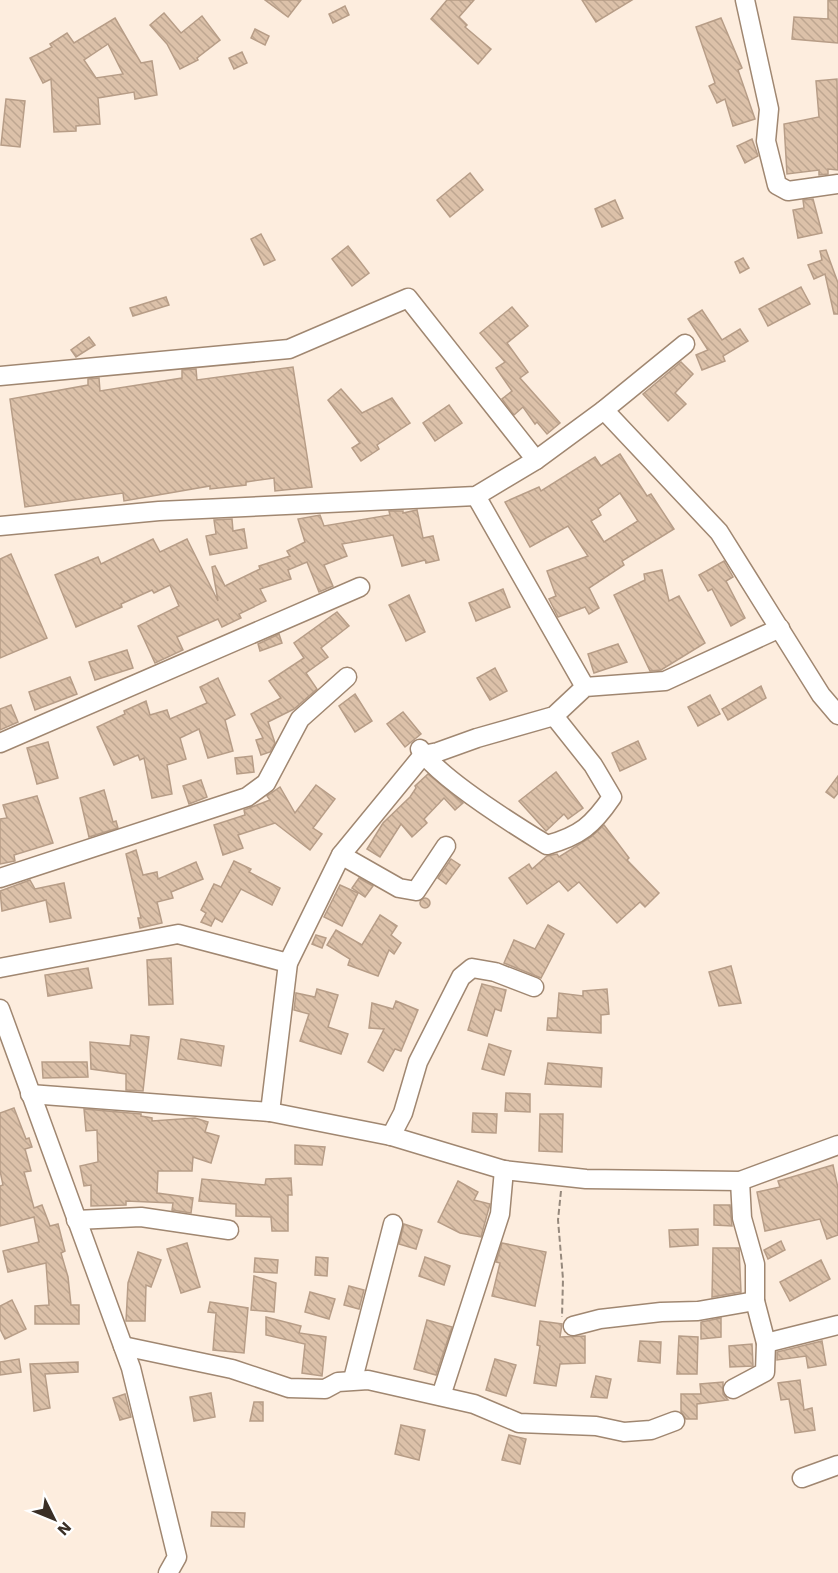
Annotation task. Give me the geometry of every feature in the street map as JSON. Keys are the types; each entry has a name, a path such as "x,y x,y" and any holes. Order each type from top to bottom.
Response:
{"street":[{"path":"745,0 769,109 766,141 777,185 788,191 838,184"},
{"path":"0,376 289,349 408,298 536,460"},
{"path":"0,526 159,511 476,496 536,460 604,410 685,344"},
{"path":"604,410 719,532 821,695 838,716"},
{"path":"476,496 585,687"},
{"path":"0,743 360,587"},
{"path":"420,750 438,753 477,738 554,716 585,687 665,681 780,628"},
{"path":"0,878 248,797 266,783 300,719 347,677"},
{"path":"420,750 514,825 547,845 571,838 596,820 612,797 593,765 554,716"},
{"path":"270,1112 288,963 341,855 420,750"},
{"path":"341,855 399,888 416,891 446,846"},
{"path":"0,968 178,934 288,963"},
{"path":"391,1136 403,1113 418,1062 461,977 472,969 495,972 534,987"},
{"path":"0,1009 134,1379 177,1557 168,1573"},
{"path":"0,1063 15,1052"},
{"path":"30,1094 270,1112 391,1136 504,1170 563,1176 740,1181 838,1145"},
{"path":"441,1396 500,1214 504,1170"},
{"path":"734,1389 765,1372 766,1343 755,1301 755,1264 742,1218 740,1181"},
{"path":"76,1220 141,1217 229,1230"},
{"path":"353,1379 393,1224"},
{"path":"573,1326 600,1319 661,1312 698,1311 755,1301"},
{"path":"766,1343 838,1324"},
{"path":"123,1346 232,1368 289,1388 326,1389 353,1379 441,1396 474,1404 519,1423 596,1426 624,1432 651,1430 675,1421"},
{"path":"802,1478 838,1465"}],"path":[{"path":"563,1176 558,1220 563,1278 561,1310 562,1318 573,1326"}],"building":[{"path":"265,0 301,0 288,17"},
{"path":"447,0 474,0 459,17 467,25 465,27 491,49 478,64 431,19"},
{"path":"582,0 632,0 596,22"},
{"path":"828,0 838,0 838,43 792,39 794,17 828,19"},
{"path":"345,6 349,15 333,23 329,14"},
{"path":"164,13 181,33 202,16 220,40 197,58 198,60 180,69 167,44 150,25"},
{"path":"115,18 141,63 152,61 157,95 135,99 134,92 98,98 100,124 76,126 76,131 54,132 51,79 43,83 30,58 52,47 50,44 67,33 74,43","holes":["108,44 123,74 96,78 84,60"]},
{"path":"721,18 742,68 738,70 755,119 733,126 725,99 717,103 709,86 715,83 696,27"},
{"path":"255,29 269,36 265,45 251,38"},
{"path":"242,52 247,63 234,69 229,58"},
{"path":"837,79 838,170 828,169 828,174 819,175 819,170 787,174 784,124 819,117 816,81"},
{"path":"6,99 25,101 20,147 1,145"},
{"path":"752,139 758,156 745,163 737,146"},
{"path":"470,173 483,190 450,217 437,200"},
{"path":"813,199 822,233 798,238 793,210 804,208 803,200"},
{"path":"615,200 623,218 602,227 595,209"},
{"path":"261,234 275,260 264,265 251,239"},
{"path":"348,246 369,273 352,286 332,259"},
{"path":"826,250 838,283 838,314 834,314 825,274 814,279 808,265 822,260 820,251"},
{"path":"743,258 749,268 740,273 735,262"},
{"path":"801,287 810,304 768,326 759,309"},
{"path":"166,297 169,305 133,316 130,308"},
{"path":"512,307 528,326 507,343 528,372 520,378 560,423 547,434 537,422 535,424 523,407 514,415 502,399 512,391 496,368 505,362 480,333"},
{"path":"702,310 722,340 740,329 748,341 723,356 725,361 702,370 696,355 708,350 688,319"},
{"path":"89,337 95,345 76,357 71,350"},
{"path":"681,362 693,374 675,393 686,404 668,421 643,394"},
{"path":"293,367 312,487 275,491 274,478 246,482 246,485 210,489 210,486 124,501 123,493 25,507 10,399 88,385 88,379 99,378 100,391 182,378 182,370 196,369 197,380"},
{"path":"341,389 362,413 392,398 410,423 377,445 379,449 361,461 352,448 360,443 328,400"},
{"path":"449,405 462,423 435,441 423,423"},
{"path":"620,454 647,496 651,494 674,529 622,561 624,565 589,588 599,608 589,614 585,607 558,617 549,599 556,596 547,571 588,556 568,526 530,547 505,502 539,487 541,491 595,457 601,466","holes":["620,493 638,521 604,542 591,521 601,515 598,509"]},
{"path":"417,510 423,538 433,536 439,560 426,563 425,560 402,566 393,535 342,544 347,556 324,565 333,586 319,592 307,562 288,570 291,579 260,589 266,601 239,614 241,618 222,627 218,619 177,637 183,650 155,663 138,626 179,606 170,585 154,593 152,590 121,604 122,607 76,627 55,575 98,557 101,564 153,539 160,552 187,539 218,601 212,567 215,566 225,586 260,569 259,566 290,556 287,551 305,542 298,519 320,515 324,526 390,515 389,511 403,511 403,513"},
{"path":"232,519 233,531 244,529 247,548 210,555 206,536 216,534 214,520"},
{"path":"11,554 47,638 0,658 0,559"},
{"path":"724,561 733,577 726,581 745,618 731,626 712,589 708,591 699,575"},
{"path":"662,570 669,601 679,596 705,643 661,670 650,671 614,595 645,580 644,574"},
{"path":"503,589 510,607 476,621 469,603"},
{"path":"409,595 425,632 406,641 389,605"},
{"path":"337,612 349,626 321,648 328,657 306,673 317,689 294,709 268,722 275,743 270,752 261,755 256,740 263,738 251,714 281,698 269,681 304,658 294,643"},
{"path":"279,634 282,643 260,651 258,644"},
{"path":"618,644 627,662 594,673 588,654"},
{"path":"127,650 133,668 95,680 89,662"},
{"path":"495,668 507,691 490,700 477,678"},
{"path":"70,677 77,694 35,710 29,692"},
{"path":"218,678 235,715 225,720 233,751 208,758 199,729 180,738 186,759 167,765 172,794 152,798 144,758 140,760 138,755 114,765 97,727 146,701 150,715 167,710 170,719 207,703 200,687"},
{"path":"761,686 766,698 728,720 722,709"},
{"path":"355,694 372,721 355,732 339,706"},
{"path":"710,695 720,714 698,726 688,707"},
{"path":"11,705 18,722 0,730 0,709"},
{"path":"403,712 421,734 405,747 387,724"},
{"path":"638,741 646,759 620,771 612,753"},
{"path":"48,742 58,778 37,784 27,748"},
{"path":"252,756 254,772 237,774 235,758"},
{"path":"556,772 583,808 568,819 564,814 546,831 519,801"},
{"path":"428,774 463,803 455,810 444,798 424,819 427,823 412,837 401,824 380,857 367,849 383,823 410,797 415,786"},
{"path":"838,776 838,793 834,798 826,792"},
{"path":"201,780 207,797 189,804 183,786"},
{"path":"316,785 335,799 313,828 322,834 310,850 275,823 238,835 243,848 223,855 214,825 245,815 244,810 270,800 267,796 280,787 295,813"},
{"path":"104,790 113,822 116,821 118,828 89,837 80,798"},
{"path":"37,796 53,843 14,855 15,861 0,864 0,819 7,818 3,805"},
{"path":"604,825 629,858 627,860 659,893 645,907 640,902 617,923 579,882 568,891 559,881 527,904 509,878 529,864 532,869 547,856 557,854 559,857 591,837"},
{"path":"136,850 143,875 157,872 158,879 196,862 203,879 171,892 173,898 157,902 162,923 140,928 138,918 141,918 126,854"},
{"path":"451,859 460,865 446,884 438,878"},
{"path":"234,861 251,869 249,872 280,888 272,905 241,889 222,922 215,918 211,926 201,922 206,913 201,910 214,884 221,887"},
{"path":"359,878 373,886 365,897 352,888"},
{"path":"30,880 35,889 64,883 71,918 50,922 46,900 2,911 0,891"},
{"path":"340,885 358,893 342,926 324,917"},
{"path":"425,898 429,899 429,907 425,908 421,907 420,903 421,899"},
{"path":"380,915 397,926 391,935 401,943 394,954 389,950 378,976 348,965 350,959 327,945 336,930 362,945"},
{"path":"548,925 564,934 541,978 504,963 514,940 535,949"},
{"path":"316,935 326,938 322,948 312,944"},
{"path":"171,958 173,1004 149,1005 147,960"},
{"path":"731,966 741,1003 719,1006 709,972"},
{"path":"88,968 92,988 48,996 45,975"},
{"path":"482,984 506,990 501,1011 495,1009 487,1036 468,1030"},
{"path":"317,989 338,995 328,1027 348,1034 341,1054 300,1041 309,1014 294,1010 296,993 315,997"},
{"path":"607,989 609,1014 601,1015 601,1033 547,1030 548,1018 557,1018 559,993 583,996 583,991"},
{"path":"396,1001 418,1010 401,1051 395,1049 383,1071 368,1062 384,1029 369,1028 372,1003 393,1009"},
{"path":"131,1035 149,1037 143,1091 126,1090 126,1074 91,1069 90,1042 130,1046"},
{"path":"181,1039 224,1046 221,1066 178,1059"},
{"path":"489,1044 511,1051 504,1075 482,1069"},
{"path":"42,1062 87,1062 88,1077 43,1078"},
{"path":"548,1063 602,1068 601,1087 545,1084"},
{"path":"506,1093 530,1094 530,1112 505,1111"},
{"path":"14,1108 26,1139 29,1138 32,1147 25,1149 31,1171 24,1172 34,1208 42,1205 50,1226 58,1224 65,1251 61,1253 68,1277 71,1305 79,1305 79,1324 35,1324 35,1306 49,1305 46,1263 8,1272 3,1251 39,1242 34,1217 0,1226 0,1186 3,1185 0,1171 0,1113"},
{"path":"84,1109 141,1114 141,1116 152,1118 152,1121 195,1118 208,1122 205,1132 219,1136 211,1163 193,1157 192,1171 158,1171 157,1193 193,1198 191,1213 172,1210 173,1203 126,1201 126,1205 91,1206 91,1185 84,1186 80,1166 98,1162 97,1130 86,1131"},
{"path":"473,1113 497,1114 496,1133 472,1132"},
{"path":"540,1114 563,1114 562,1152 539,1151"},
{"path":"295,1145 325,1147 322,1165 295,1164"},
{"path":"833,1165 838,1188 838,1235 827,1239 820,1219 765,1231 757,1192 780,1187 778,1181"},
{"path":"291,1178 292,1195 288,1195 288,1231 272,1231 271,1217 236,1216 236,1204 199,1201 202,1179 265,1185 266,1179"},
{"path":"458,1181 478,1192 474,1200 490,1204 481,1237 460,1233 438,1222"},
{"path":"714,1205 730,1205 732,1226 714,1225"},
{"path":"404,1224 422,1230 416,1249 399,1244"},
{"path":"698,1229 698,1245 670,1247 669,1230"},
{"path":"781,1241 785,1250 768,1259 764,1250"},
{"path":"187,1243 200,1287 181,1293 167,1249"},
{"path":"502,1243 546,1252 535,1306 492,1296 500,1263 496,1262"},
{"path":"713,1248 739,1248 741,1292 712,1297"},
{"path":"138,1252 161,1260 151,1287 146,1285 145,1321 126,1321 128,1283"},
{"path":"316,1257 328,1258 327,1276 315,1275"},
{"path":"425,1257 450,1266 444,1285 419,1276"},
{"path":"255,1258 278,1260 277,1273 254,1272"},
{"path":"821,1260 830,1279 790,1301 780,1282"},
{"path":"254,1276 276,1283 274,1312 251,1310"},
{"path":"349,1286 364,1290 359,1309 344,1305"},
{"path":"310,1292 335,1299 329,1319 305,1312"},
{"path":"12,1300 26,1329 5,1339 0,1329 0,1306"},
{"path":"210,1302 248,1308 244,1353 213,1350 216,1313 208,1312"},
{"path":"266,1317 301,1326 299,1333 326,1337 322,1376 302,1373 305,1344 266,1335"},
{"path":"721,1318 721,1337 701,1339 701,1322"},
{"path":"427,1320 452,1327 436,1375 414,1369"},
{"path":"540,1321 562,1324 560,1337 585,1336 585,1363 560,1364 556,1386 534,1383 540,1346 537,1345"},
{"path":"679,1336 698,1337 697,1374 677,1374"},
{"path":"640,1341 661,1342 660,1363 638,1361"},
{"path":"822,1341 826,1365 808,1368 806,1356 777,1360 777,1352"},
{"path":"752,1344 753,1366 730,1367 729,1346"},
{"path":"19,1359 21,1372 0,1375 0,1362"},
{"path":"495,1359 516,1365 506,1396 486,1390"},
{"path":"78,1362 78,1372 45,1374 50,1408 34,1411 30,1364"},
{"path":"596,1376 611,1379 607,1398 591,1397"},
{"path":"800,1380 804,1410 812,1408 815,1430 795,1433 789,1399 781,1400 778,1383"},
{"path":"723,1382 723,1394 728,1400 697,1404 697,1419 686,1419 681,1412 681,1394 701,1394 700,1384"},
{"path":"211,1393 215,1417 194,1421 190,1397"},
{"path":"125,1394 131,1417 120,1420 113,1398"},
{"path":"254,1402 263,1402 263,1421 250,1421"},
{"path":"401,1425 425,1430 419,1460 395,1454"},
{"path":"509,1435 526,1439 520,1464 502,1460"},
{"path":"212,1512 245,1513 244,1527 211,1526"}]}
